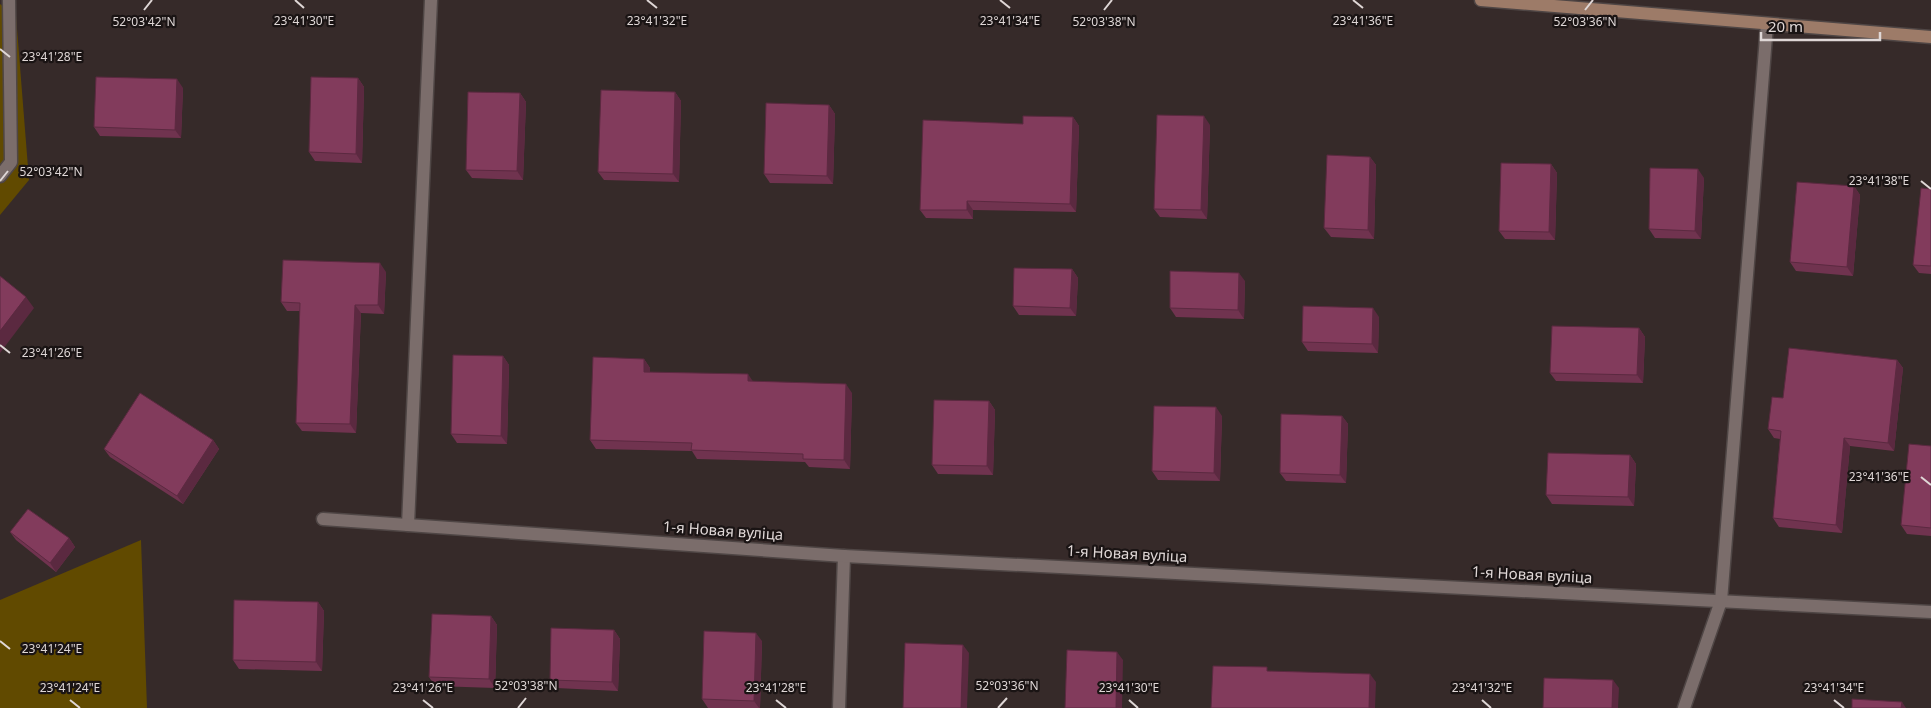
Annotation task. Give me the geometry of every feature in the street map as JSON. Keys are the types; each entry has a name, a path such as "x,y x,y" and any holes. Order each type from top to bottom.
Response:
{"street":[{"path":"0,176 11,162 9,0"},
{"path":"408,525 431,0"},
{"path":"1488,0 1931,37"},
{"path":"1684,708 1720,601 1767,24"},
{"name":"1-я Новая вуліца","path":"323,519 844,556 1931,612"},
{"path":"839,708 844,556"}],"shaded area":[{"path":"0,4 16,16 29,180 0,215"},
{"path":"141,540 147,708 0,708 0,600"}],"building":[{"path":"96,77 177,79 175,130 94,127"},
{"path":"311,77 358,78 356,154 309,152"},
{"path":"601,90 675,92 673,174 598,172"},
{"path":"468,92 520,93 517,171 466,170"},
{"path":"766,103 829,105 827,176 764,174"},
{"path":"1157,115 1204,116 1201,210 1154,209"},
{"path":"1023,116 1073,117 1070,204 967,201 967,210 920,210 923,120 1023,124"},
{"path":"1327,155 1370,157 1368,230 1324,228"},
{"path":"1501,163 1551,164 1549,232 1499,231"},
{"path":"1650,168 1698,169 1695,231 1649,229"},
{"path":"1797,182 1854,186 1847,267 1790,262"},
{"path":"1921,188 1931,189 1931,266 1913,265"},
{"path":"283,260 380,263 378,305 355,305 350,424 296,423 300,303 281,302"},
{"path":"1014,268 1072,269 1070,308 1013,306"},
{"path":"1170,271 1239,273 1238,310 1170,308"},
{"path":"0,276 26,297 0,331"},
{"path":"1303,306 1373,308 1372,344 1302,342"},
{"path":"1552,326 1639,328 1637,375 1550,373"},
{"path":"1789,348 1897,360 1888,443 1844,438 1836,525 1773,518 1781,431 1768,429 1772,397 1783,398"},
{"path":"453,355 503,356 501,436 451,434"},
{"path":"593,357 644,359 644,372 748,374 748,381 846,384 844,460 803,459 803,454 691,450 692,443 590,440"},
{"path":"140,393 213,440 177,496 104,449"},
{"path":"934,400 989,401 987,466 932,465"},
{"path":"1154,406 1216,407 1214,473 1152,471"},
{"path":"1281,414 1342,416 1340,475 1280,473"},
{"path":"1909,444 1931,446 1931,528 1901,525"},
{"path":"1548,453 1630,455 1628,497 1546,495"},
{"path":"28,509 69,538 50,563 10,532"},
{"path":"234,600 318,602 316,662 233,660"},
{"path":"432,614 491,616 489,679 429,677"},
{"path":"551,628 614,630 612,682 550,680"},
{"path":"704,631 756,633 754,701 702,699"},
{"path":"905,643 963,645 961,708 903,708"},
{"path":"1067,650 1117,652 1116,708 1065,708"},
{"path":"1213,666 1267,667 1267,671 1370,674 1369,708 1211,708"},
{"path":"1544,678 1613,680 1612,708 1543,708"},
{"path":"1852,699 1902,702 1901,708 1852,708"}]}
